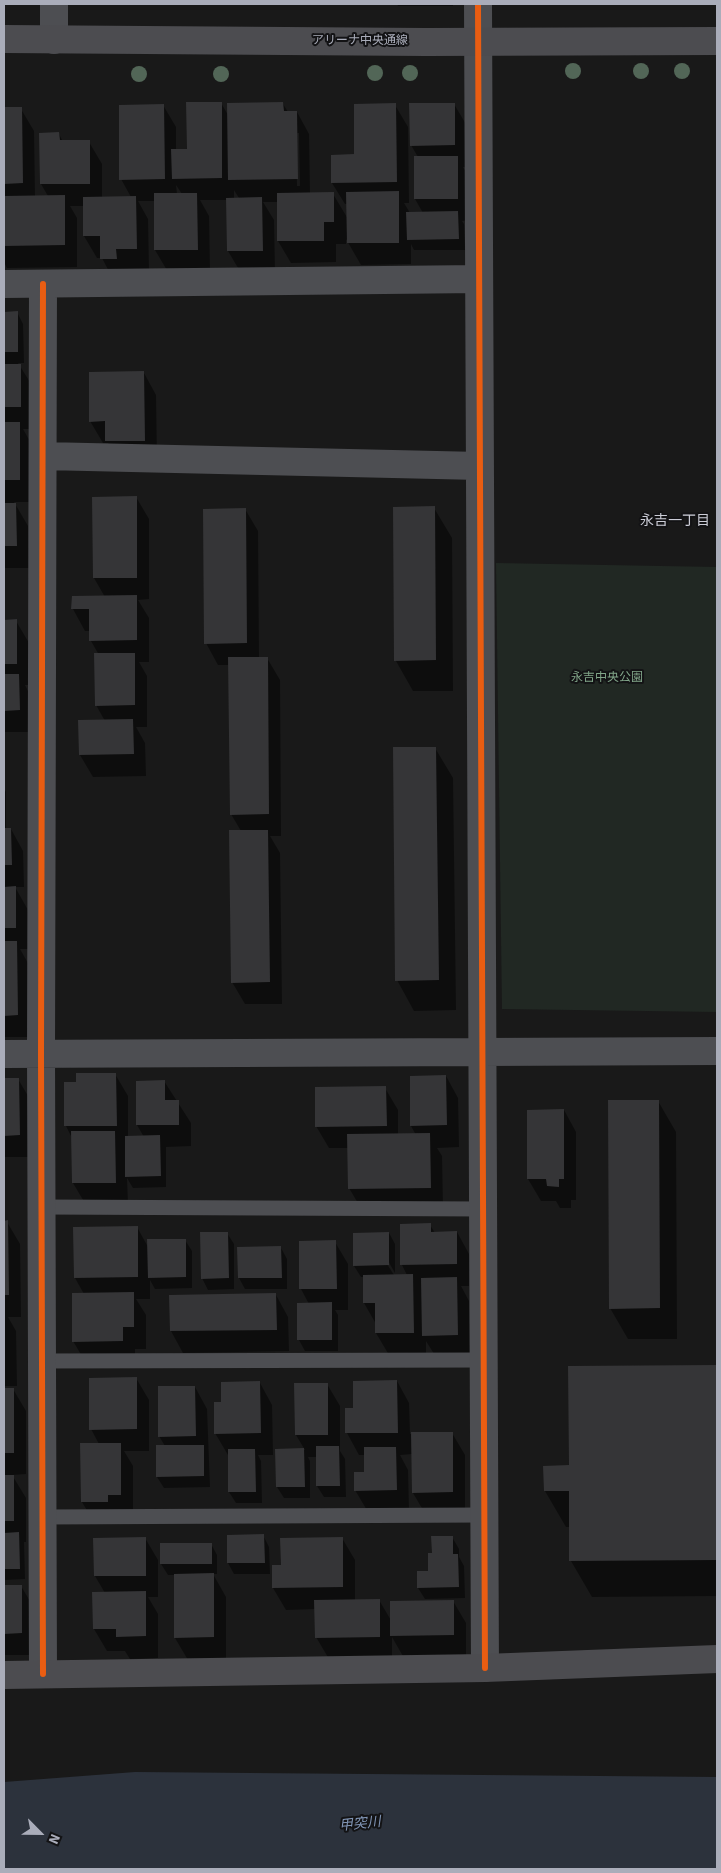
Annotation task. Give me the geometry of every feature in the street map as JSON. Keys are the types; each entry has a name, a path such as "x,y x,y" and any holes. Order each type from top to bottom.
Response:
{"street":[{"path":"54,4 54,40"},
{"path":"478,4 485,1668"},
{"name":"アリーナ中央通線","path":"4,39 478,42 717,41"},
{"path":"4,284 479,279"},
{"path":"43,284 41,1054 43,1674"},
{"path":"44,456 480,466"},
{"path":"4,1054 717,1051"},
{"path":"4,1676 485,1668 717,1659"}],"lane":[{"path":"42,1207 483,1209"},
{"path":"42,1361 484,1360"},
{"path":"43,1517 484,1516"}],"green space":[{"name":"永吉中央公園","path":"496,563 717,567 717,1012 502,1009"}],"water":[{"name":"甲突川","path":"135,1772 717,1777 717,1869 4,1869 4,1782"}],"building":[{"path":"186,102 222,102 222,178 172,179 171,149 187,149"},
{"path":"283,102 284,111 297,111 298,179 228,180 227,103"},
{"path":"396,103 397,182 331,183 331,155 354,154 354,104"},
{"path":"409,103 455,103 455,145 410,146"},
{"path":"164,104 165,179 119,180 119,105"},
{"path":"4,107 22,107 23,183 4,184"},
{"path":"59,132 60,140 90,140 90,184 40,184 39,133"},
{"path":"414,156 458,156 458,199 414,199"},
{"path":"399,191 399,243 347,243 346,192"},
{"path":"334,192 334,222 324,222 324,241 277,241 277,193"},
{"path":"154,193 197,193 198,250 154,250"},
{"path":"65,195 65,245 4,246 4,196"},
{"path":"136,196 137,249 116,249 117,259 100,259 100,236 83,236 83,197"},
{"path":"262,197 263,251 227,251 226,198"},
{"path":"458,211 459,239 407,240 406,212"},
{"path":"18,311 18,352 4,352 4,312"},
{"path":"4,364 21,364 21,407 4,407"},
{"path":"144,371 145,441 105,441 105,421 89,422 89,372"},
{"path":"4,422 20,422 20,480 4,480"},
{"path":"137,496 137,578 93,578 92,497"},
{"path":"4,503 16,503 17,546 4,546"},
{"path":"435,506 436,660 394,661 393,507"},
{"path":"246,508 247,643 204,644 203,509"},
{"path":"137,595 137,640 89,641 89,609 71,609 72,596"},
{"path":"17,619 17,664 4,664 4,620"},
{"path":"94,653 135,653 135,705 95,706"},
{"path":"228,657 268,657 269,814 230,815"},
{"path":"4,674 19,674 20,710 4,711"},
{"path":"133,719 134,754 79,755 78,720"},
{"path":"393,747 436,747 439,980 395,981"},
{"path":"4,828 11,828 12,865 4,865"},
{"path":"229,830 268,830 270,982 231,983"},
{"path":"16,886 16,928 4,928 4,887"},
{"path":"4,941 17,941 18,1015 4,1016"},
{"path":"76,1073 116,1073 117,1126 64,1126 64,1082 76,1082"},
{"path":"446,1075 447,1125 410,1126 410,1076"},
{"path":"4,1078 19,1078 20,1135 4,1136"},
{"path":"165,1080 165,1100 179,1100 179,1125 136,1125 136,1081"},
{"path":"386,1086 387,1126 315,1127 315,1087"},
{"path":"608,1100 659,1100 660,1308 609,1309"},
{"path":"564,1109 564,1179 559,1179 559,1187 547,1186 546,1179 527,1179 527,1110"},
{"path":"71,1131 115,1131 116,1183 72,1183"},
{"path":"430,1133 431,1188 348,1189 347,1134"},
{"path":"160,1135 161,1176 125,1177 125,1136"},
{"path":"8,1220 9,1295 4,1295 4,1221"},
{"path":"431,1223 431,1232 457,1231 457,1264 400,1265 400,1224"},
{"path":"138,1226 138,1277 74,1278 73,1227"},
{"path":"200,1232 228,1232 229,1278 201,1279"},
{"path":"389,1232 389,1265 353,1266 353,1233"},
{"path":"147,1239 186,1239 186,1277 148,1278"},
{"path":"336,1240 337,1289 299,1289 299,1241"},
{"path":"281,1246 282,1278 238,1278 237,1247"},
{"path":"413,1274 414,1333 375,1333 375,1303 363,1303 363,1275"},
{"path":"457,1277 458,1335 422,1336 421,1278"},
{"path":"134,1292 134,1327 123,1327 123,1341 72,1342 72,1293"},
{"path":"276,1293 277,1330 170,1331 169,1295"},
{"path":"332,1302 332,1340 297,1340 297,1303"},
{"path":"717,1365 717,1560 569,1561 569,1491 544,1491 543,1466 569,1465 568,1366"},
{"path":"137,1377 137,1429 89,1430 89,1378"},
{"path":"397,1380 398,1433 345,1433 345,1408 353,1408 353,1381"},
{"path":"260,1381 261,1433 214,1434 214,1402 221,1402 221,1382"},
{"path":"294,1383 328,1383 328,1435 295,1435"},
{"path":"158,1386 195,1386 196,1436 158,1437"},
{"path":"4,1388 14,1388 14,1453 4,1453"},
{"path":"411,1432 453,1432 453,1492 412,1493"},
{"path":"80,1443 121,1443 121,1495 108,1495 108,1502 81,1502"},
{"path":"156,1445 204,1445 204,1476 156,1477"},
{"path":"316,1446 339,1446 340,1486 316,1486"},
{"path":"364,1447 396,1447 397,1490 354,1491 354,1472 364,1472"},
{"path":"304,1448 305,1487 276,1487 275,1449"},
{"path":"228,1449 255,1449 256,1492 228,1492"},
{"path":"4,1475 14,1475 14,1521 4,1521"},
{"path":"19,1532 20,1569 4,1569 4,1533"},
{"path":"264,1534 265,1563 227,1563 227,1535"},
{"path":"431,1536 453,1536 453,1554 458,1554 459,1587 417,1588 417,1571 428,1571 428,1553 432,1553"},
{"path":"146,1537 146,1576 94,1576 93,1538"},
{"path":"343,1537 343,1587 272,1588 272,1565 281,1565 280,1538"},
{"path":"160,1543 212,1543 212,1564 160,1564"},
{"path":"214,1573 214,1637 174,1638 174,1574"},
{"path":"4,1585 22,1585 22,1633 4,1634"},
{"path":"146,1591 146,1636 116,1637 116,1629 93,1629 92,1592"},
{"path":"380,1599 380,1637 315,1638 314,1600"},
{"path":"454,1600 454,1635 390,1636 390,1601"}],"cycle path":[{"path":"478,4 485,1668"},
{"path":"43,284 41,1054 43,1674"}],"district":[{"name":"永吉一丁目","path":"675,522"}]}
